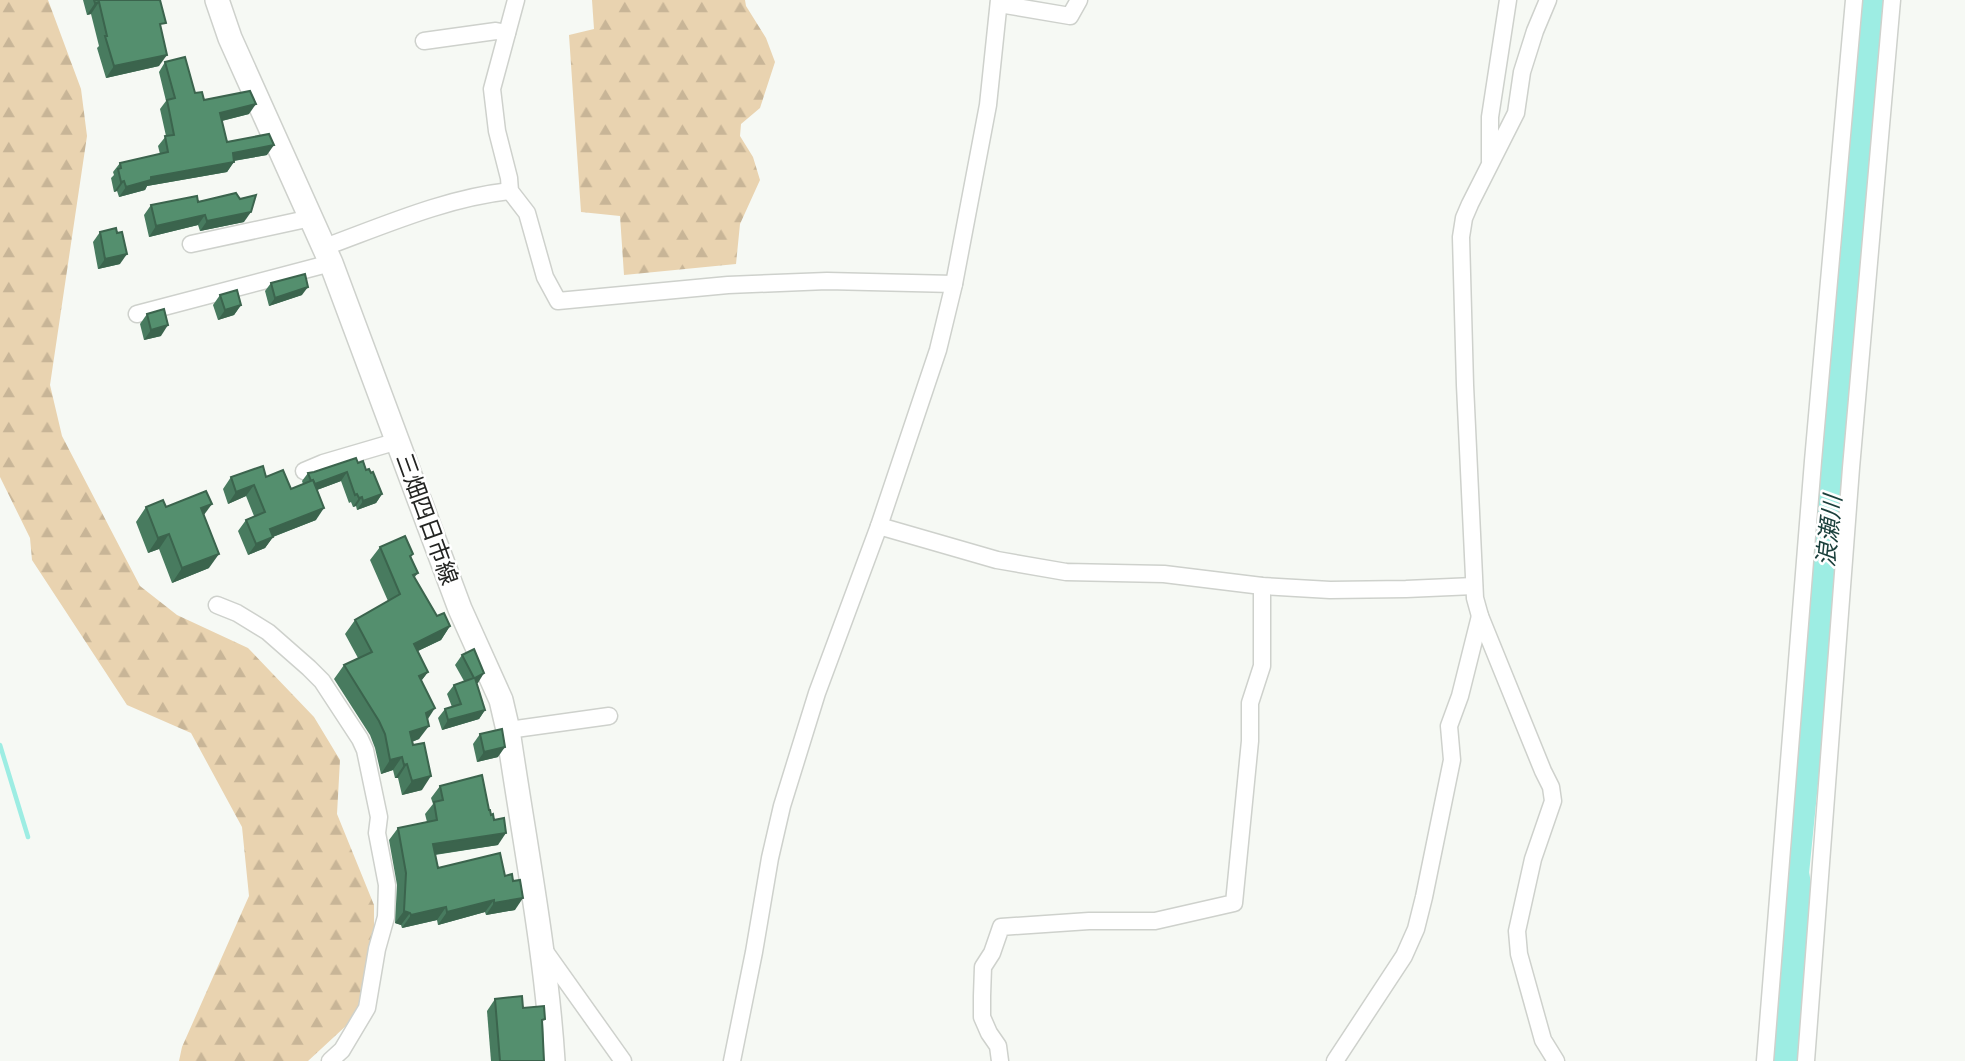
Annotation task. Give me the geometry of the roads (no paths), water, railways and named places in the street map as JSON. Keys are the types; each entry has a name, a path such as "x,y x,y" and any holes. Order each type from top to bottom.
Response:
{"main road":[{"name":"三畑四日市線","path":"217,0 230,38 328,255 460,609 501,700 508,730 540,946 553,1061"}],"street":[{"path":"516,0 492,89 497,131 510,191 527,213 545,277 558,301 728,285 827,281 954,284"},
{"path":"732,1061 782,806 817,693 928,383 954,284 988,105 999,2 1070,16 1079,0"},
{"path":"1490,163 1490,117 1508,0"},
{"path":"1548,0 1522,72 1516,113 1464,218 1461,237 1475,598 1551,787 1553,801 1533,859 1517,931 1519,954 1543,1040 1556,1061"},
{"path":"1765,1061 1854,0"},
{"path":"1806,1061 1851,468 1892,0"},
{"path":"424,41 496,31 507,33"},
{"path":"138,314 328,255 436,206 489,193 510,191"},
{"path":"191,244 312,218"},
{"path":"304,471 398,441"},
{"path":"879,526 997,560 1077,573 1133,573 1262,586 1342,590 1474,586"},
{"path":"1000,1061 998,1046 982,1017 982,996 983,967 992,953 1001,928 1089,921 1156,921 1234,903 1250,741 1250,703 1262,666 1262,586"},
{"path":"217,605 237,613 268,632 323,681 365,750 379,817 377,833 387,886 386,917 377,949 368,1008 342,1050 330,1061"},
{"path":"1335,1061 1404,956 1416,929 1452,760 1449,726 1460,696 1480,615"},
{"path":"508,730 609,716"},
{"path":"540,946 623,1061"}],"waterway":[{"name":"浪瀬川","path":"1784,1061 1799,896 1795,873 1835,473 1871,0"},
{"path":"0,745 28,837"}]}
